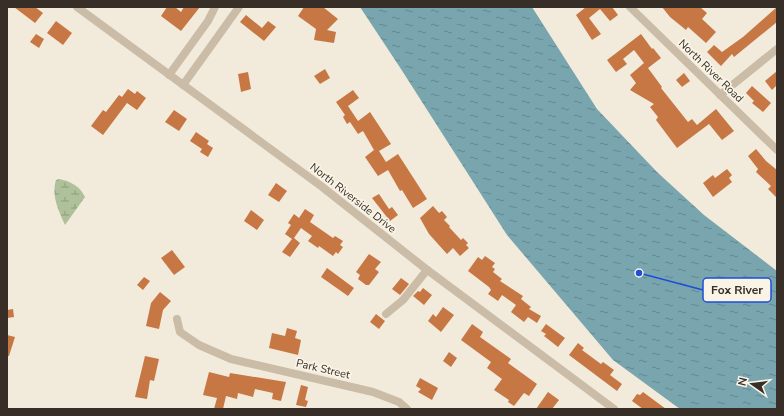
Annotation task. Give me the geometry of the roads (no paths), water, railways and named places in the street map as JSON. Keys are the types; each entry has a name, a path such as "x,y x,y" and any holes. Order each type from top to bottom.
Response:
{"street":[{"name":"North Riverside Drive","path":"77,7 321,186 427,270 614,409"},
{"path":"169,75 208,21 215,7"},
{"path":"183,85 239,7"},
{"name":"North River Road","path":"630,7 777,150"},
{"path":"720,95 777,49"},
{"path":"386,314 403,300 427,270"},
{"name":"Park Street","path":"177,319 180,332 199,345 231,359 373,392 399,402 407,409"}],"water":[{"path":"360,7 532,7 597,109 657,172 704,215 777,271 777,409 680,409 613,360 507,235"}],"place":[{"name":"Fox River","path":"639,273"}]}
